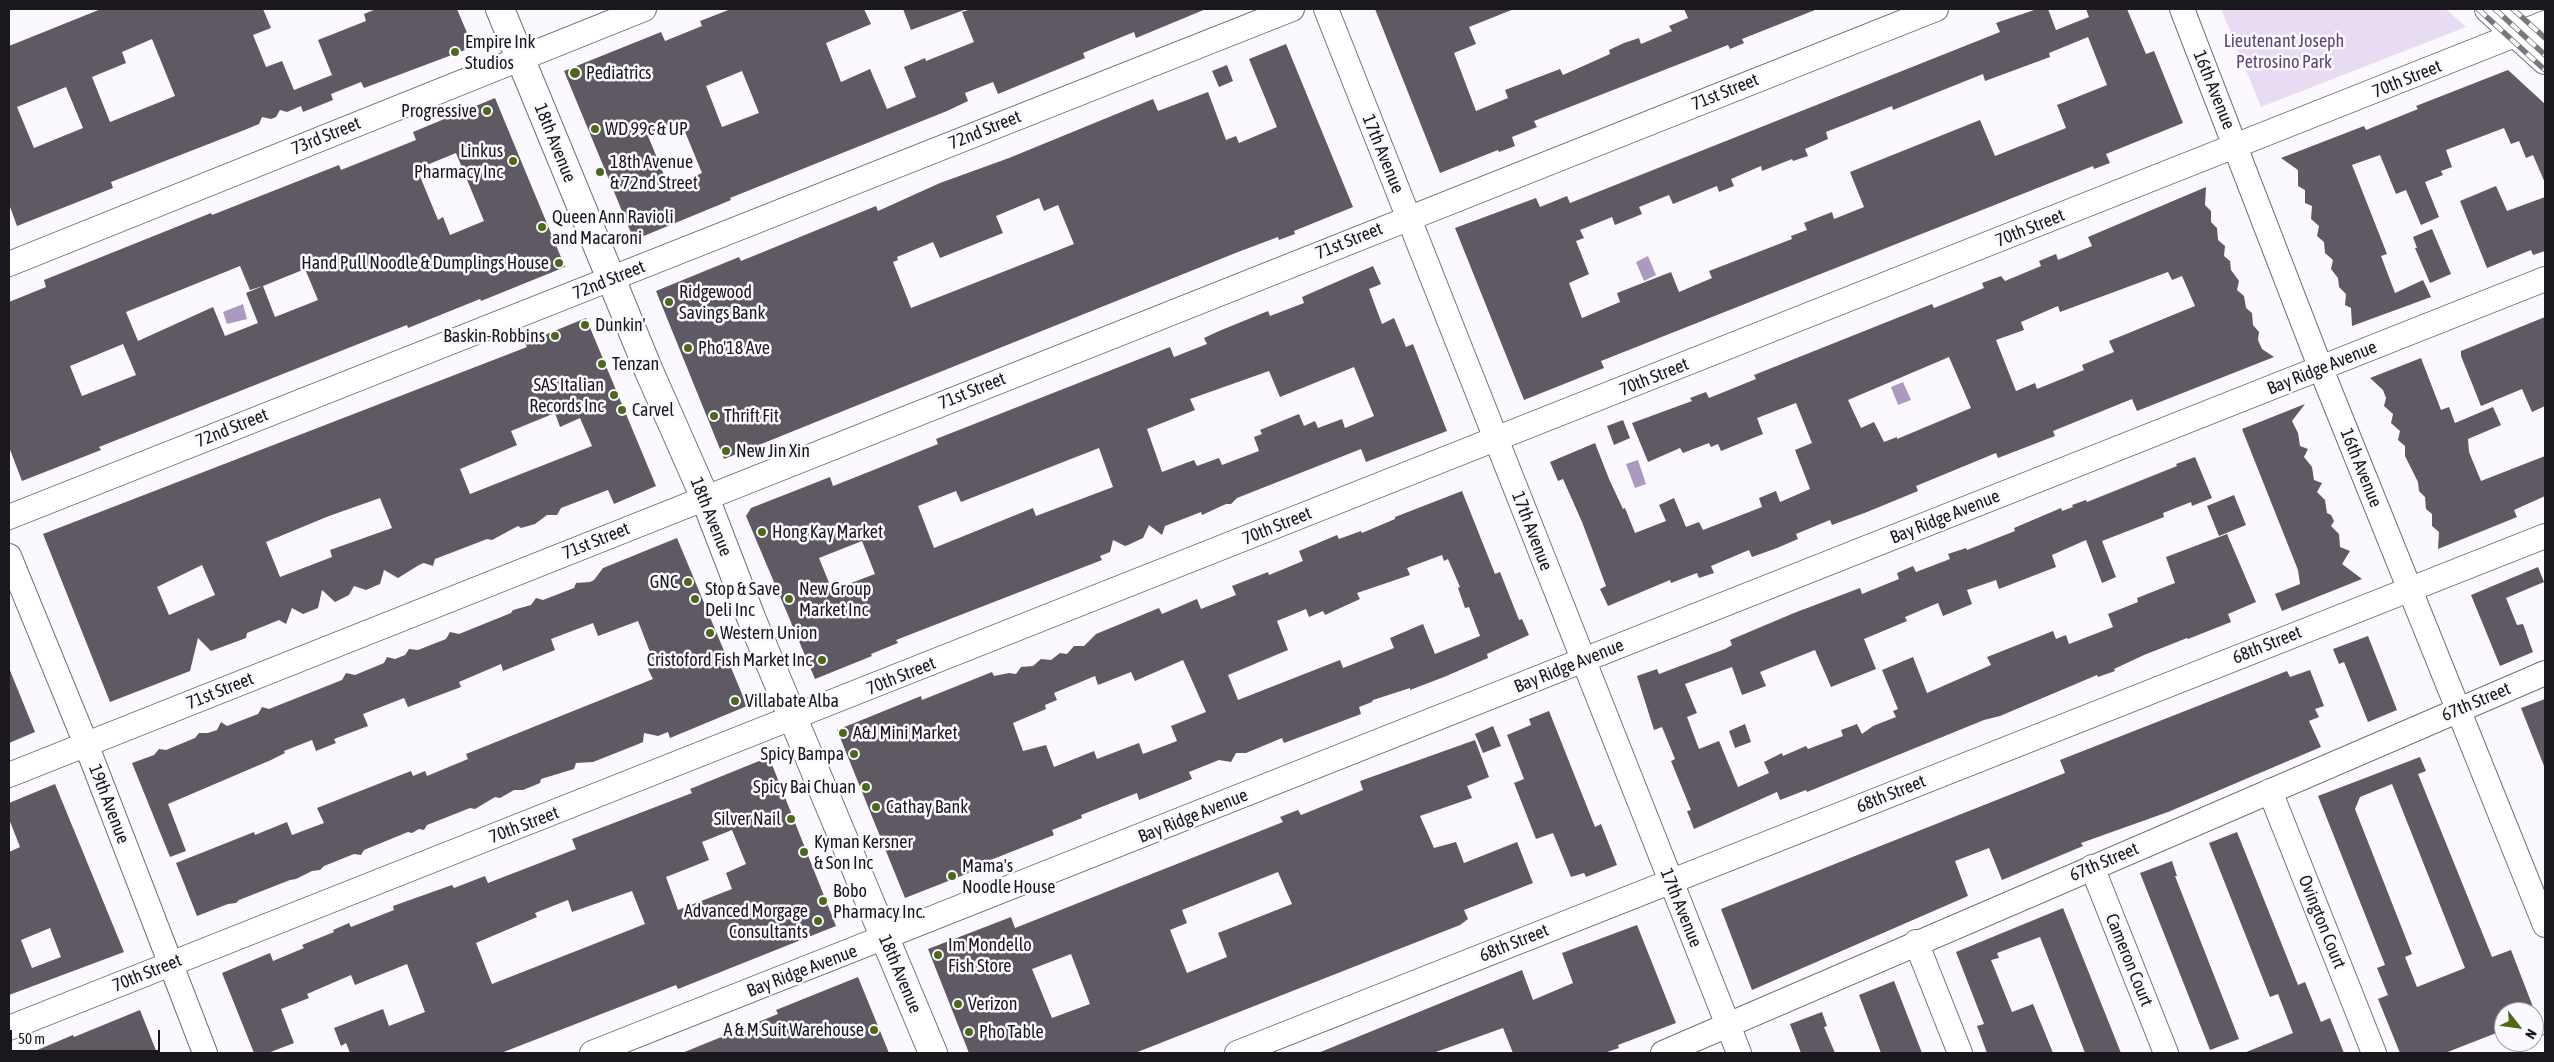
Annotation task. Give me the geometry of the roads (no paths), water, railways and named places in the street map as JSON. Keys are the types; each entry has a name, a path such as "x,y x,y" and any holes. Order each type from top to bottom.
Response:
{"street":[{"name":"18th Avenue","path":"500,9 933,1053"},
{"name":"73rd Street","path":"9,264 644,9"},
{"name":"72nd Street","path":"9,516 1292,9"},
{"name":"17th Avenue","path":"1326,9 1739,1053"},
{"name":"71st Street","path":"9,775 1936,9"},
{"name":"16th Avenue","path":"2182,9 2321,368 2545,925"},
{"path":"2489,9 2545,60"},
{"name":"70th Street","path":"9,1028 794,719 2545,23"},
{"name":"Bay Ridge Avenue","path":"592,1053 885,939 2545,279"},
{"name":"68th Street","path":"1237,1053 2545,536"},
{"name":"19th Avenue","path":"9,556 86,744 205,1053"},
{"name":"67th Street","path":"1663,1053 1916,942 2545,673"},
{"name":"Ovington Court","path":"2270,791 2374,1053"},
{"name":"Cameron Court","path":"2092,867 2166,1053"},
{"path":"1916,942 1960,1053"},
{"path":"2529,1053 2545,1047"}],"railway":[{"path":"2478,9 2545,70"},
{"path":"2495,9 2545,55"},
{"path":"2513,9 2545,38"}],"place":[{"name":"Empire Ink Studios","path":"455,52"},
{"name":"Pediatrics","path":"575,73"},
{"name":"Progressive","path":"487,111"},
{"name":"WD 99c & UP","path":"595,129"},
{"name":"Linkus Pharmacy Inc","path":"513,161"},
{"name":"18th Avenue & 72nd Street","path":"600,172"},
{"name":"Queen Ann Ravioli and Macaroni","path":"542,227"},
{"name":"Hand Pull Noodle & Dumplings House","path":"559,263"},
{"name":"Ridgewood Savings Bank","path":"669,302"},
{"name":"Dunkin'","path":"585,325"},
{"name":"Baskin-Robbins","path":"555,336"},
{"name":"Pho'18 Ave","path":"688,348"},
{"name":"Tenzan","path":"602,364"},
{"name":"SAS Italian Records Inc","path":"614,395"},
{"name":"Carvel","path":"622,410"},
{"name":"Thrift Fit","path":"714,416"},
{"name":"New Jin Xin","path":"726,451"},
{"name":"Hong Kay Market","path":"762,532"},
{"name":"GNC","path":"688,582"},
{"name":"Stop & Save Deli Inc","path":"695,599"},
{"name":"New Group Market Inc","path":"789,599"},
{"name":"Western Union","path":"710,633"},
{"name":"Cristoford Fish Market Inc","path":"822,660"},
{"name":"Villabate Alba","path":"735,701"},
{"name":"A&J Mini Market","path":"843,733"},
{"name":"Spicy Bampa","path":"854,754"},
{"name":"Spicy Bai Chuan","path":"866,787"},
{"name":"Cathay Bank","path":"876,807"},
{"name":"Silver Nail","path":"791,819"},
{"name":"Kyman Kersner & Son Inc","path":"804,852"},
{"name":"Mama's Noodle House","path":"952,876"},
{"name":"Bobo Pharmacy Inc.","path":"823,901"},
{"name":"Advanced Morgage Consultants","path":"818,921"},
{"name":"Im Mondello Fish Store","path":"938,955"},
{"name":"Verizon","path":"958,1004"},
{"name":"A & M Suit Warehouse","path":"874,1030"},
{"name":"Pho Table","path":"969,1032"}],"park label":[{"name":"Lieutenant Joseph Petrosino Park","path":"2284,51"}]}
